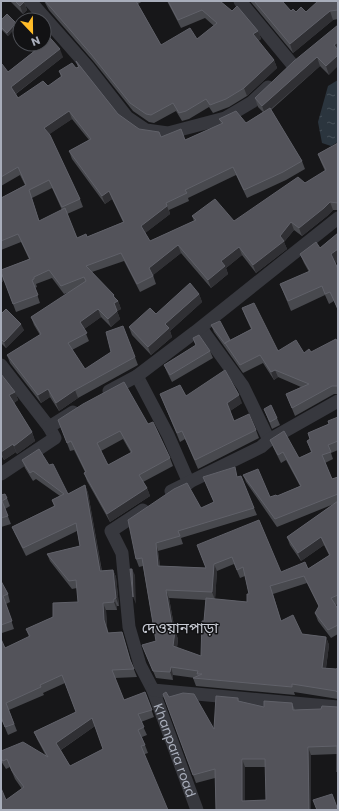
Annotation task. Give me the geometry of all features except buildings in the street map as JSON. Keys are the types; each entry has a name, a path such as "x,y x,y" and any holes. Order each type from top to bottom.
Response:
{"street":[{"path":"30,1 88,66 127,117 146,130 168,133 225,118 252,102 292,64 304,55"},
{"path":"240,1 292,64"},
{"path":"101,395 137,376 201,328 338,218"},
{"path":"201,328 243,386 269,440"},
{"path":"1,365 49,427 55,438 1,474"},
{"path":"137,376 168,435 189,483 261,447 269,440 338,401"},
{"path":"49,427 82,405"},
{"name":"Khanpara road","path":"189,483 158,500 111,531 122,552 129,627 140,665 153,690 197,810"},
{"path":"153,690 338,707"}],"water":[{"path":"338,80 338,142 331,146 322,143 318,122 328,86"}],"district":[{"name":"দেওয়ানপাড়া","path":"180,627"}]}
